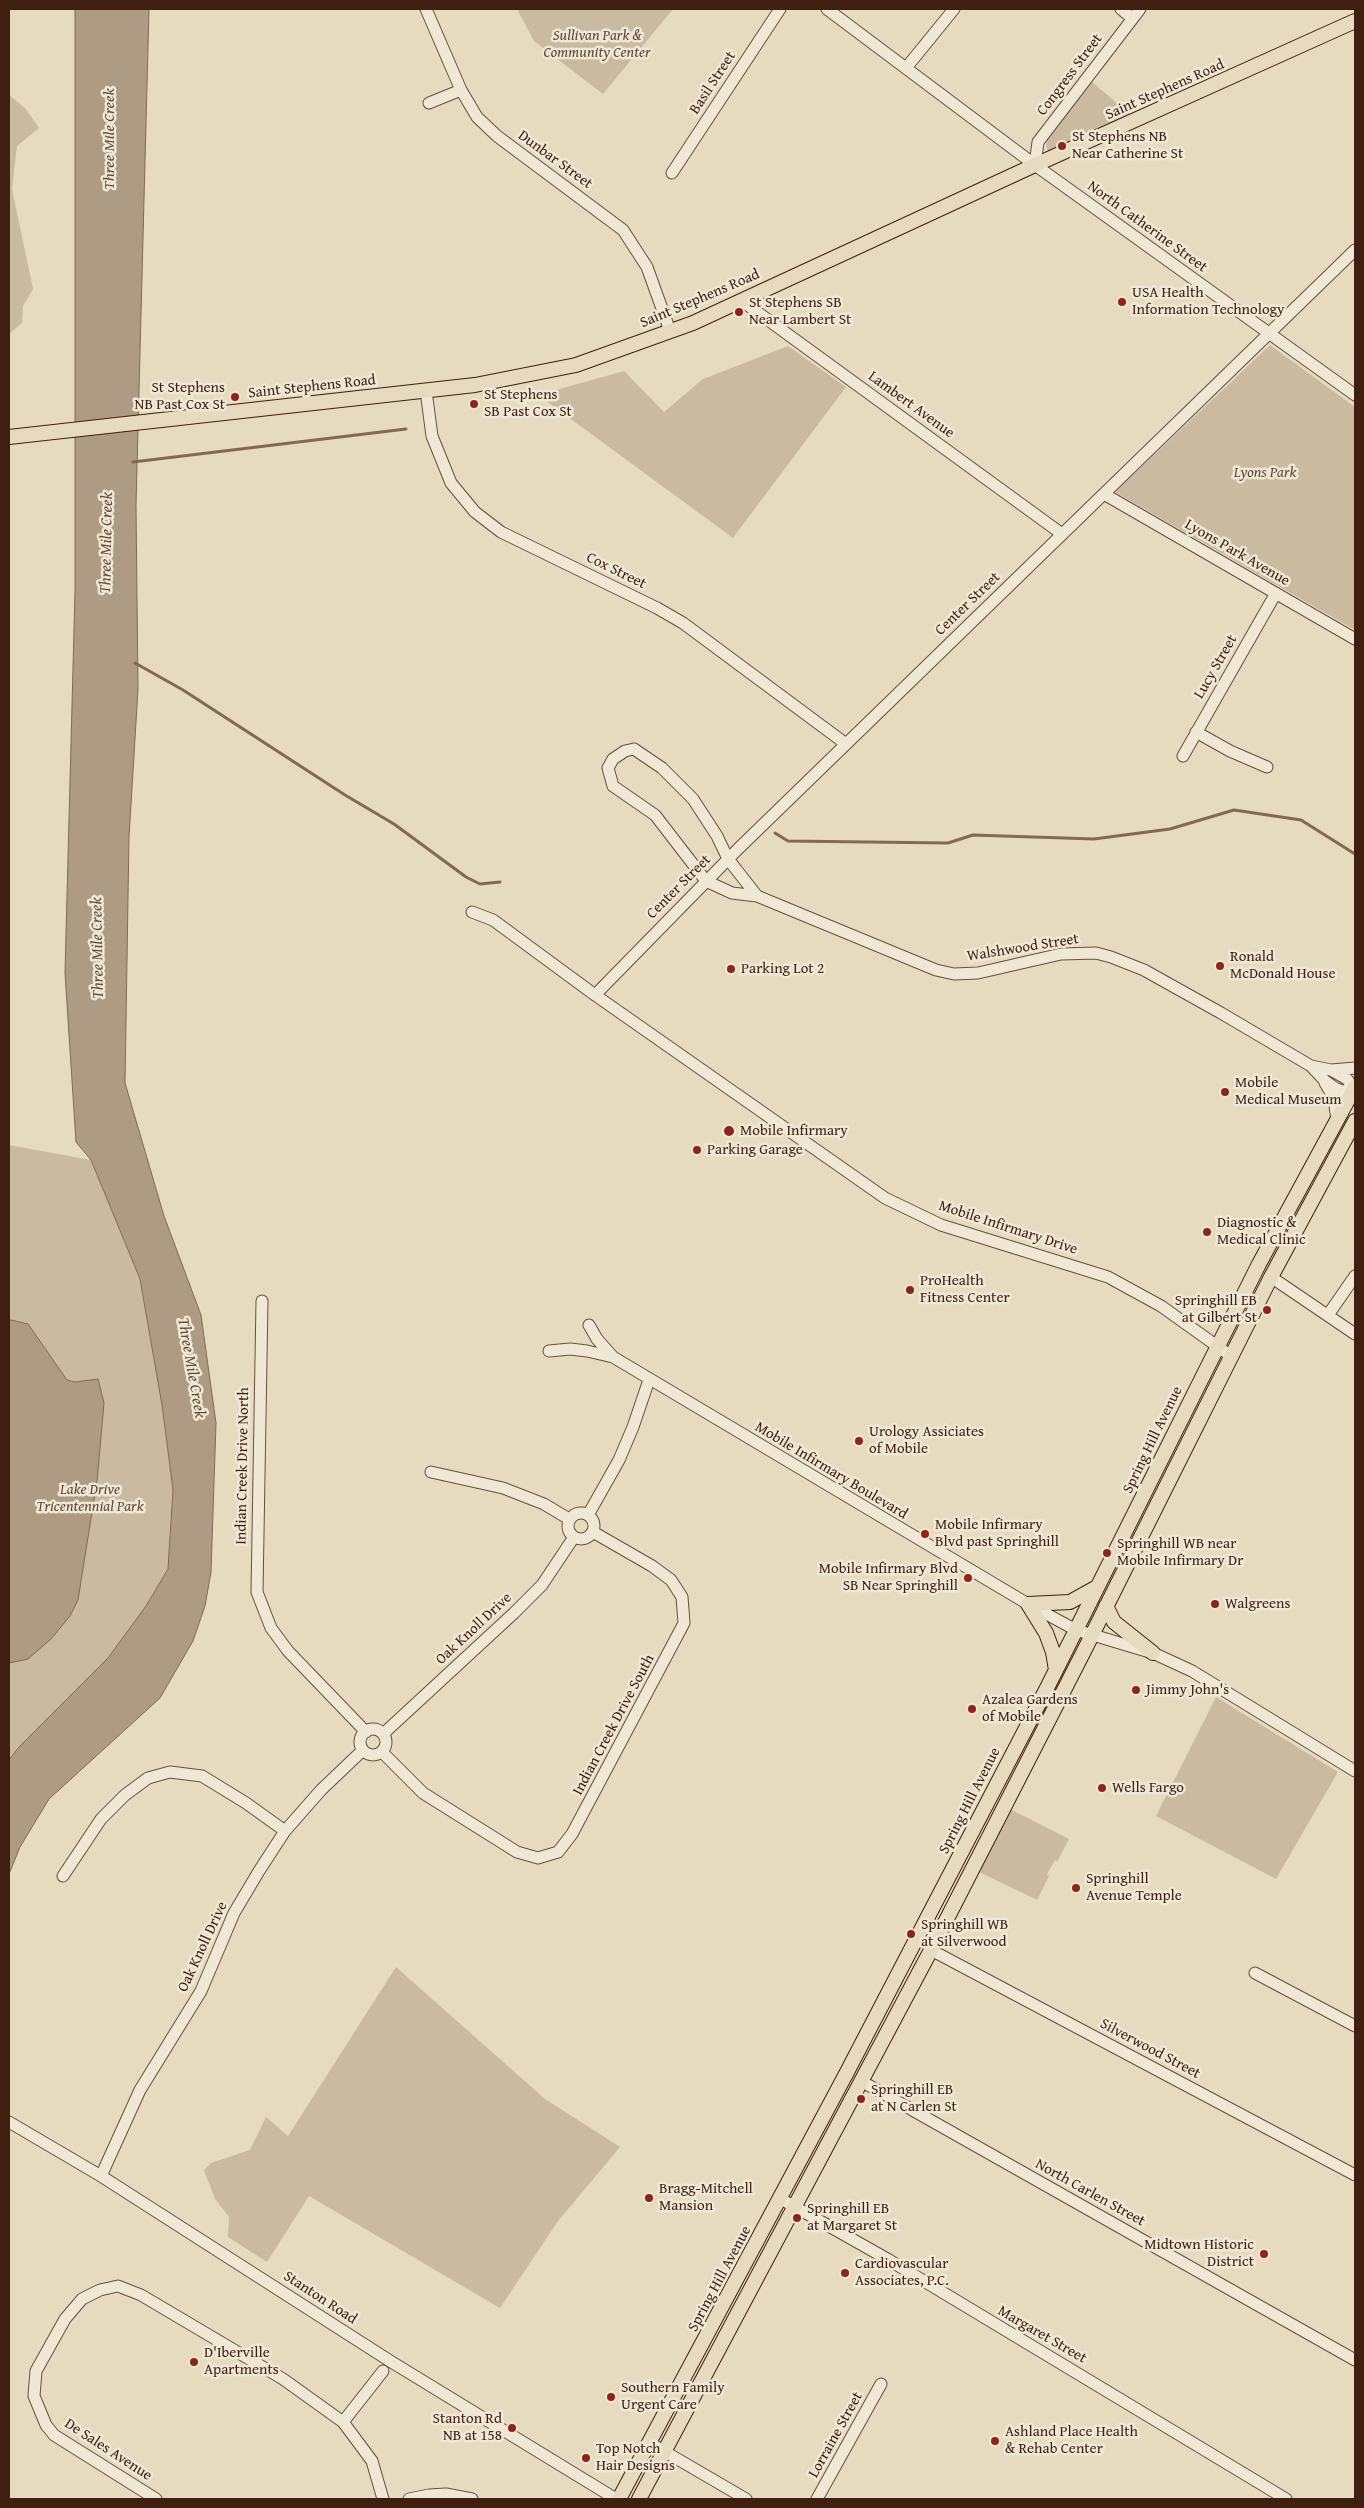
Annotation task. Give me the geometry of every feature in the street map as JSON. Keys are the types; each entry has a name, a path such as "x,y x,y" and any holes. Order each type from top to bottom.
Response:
{"main road":[{"name":"Saint Stephens Road","path":"9,437 475,385 576,365 670,331 742,301 1035,165 1355,21"},
{"name":"Spring Hill Avenue","path":"618,2499 781,2199 1056,1670 1217,1348 1337,1120 1355,1090"},
{"path":"639,2499 931,1950 1092,1636 1271,1277 1355,1121"},
{"path":"1056,1670 1048,1639 1028,1604 1070,1602 1098,1587"},
{"path":"1106,1606 1114,1622 1153,1654"}],"street":[{"name":"Dunbar Street","path":"426,9 461,90 486,126 623,230 647,267 670,331"},
{"name":"Basil Street","path":"672,173 780,9"},
{"name":"North Catherine Street","path":"827,9 1035,165 1355,395"},
{"path":"906,68 954,9"},
{"path":"1121,9 1136,13"},
{"name":"Congress Street","path":"1035,165 1038,142 1136,13"},
{"path":"429,103 461,90"},
{"name":"Center Street","path":"595,995 728,859 1355,250"},
{"name":"Lambert Avenue","path":"742,301 1062,534"},
{"name":"Cox Street","path":"426,391 432,436 451,483 475,512 501,532 683,623 846,744"},
{"name":"Lyons Park Avenue","path":"1104,494 1355,639"},
{"name":"Lucy Street","path":"1183,756 1276,593"},
{"path":"1196,732 1230,751 1267,767"},
{"name":"Walshwood Street","path":"758,896 728,859 720,840 693,799 662,768 634,750 625,751 613,759 608,768 613,786 655,815 706,881 732,893 758,896 936,970 954,974 978,973 1061,954 1096,953 1111,957 1132,965 1174,987 1311,1066 1331,1070 1355,1068"},
{"name":"Mobile Infirmary Drive","path":"472,912 493,920 595,995 886,1198 941,1225 1108,1278 1161,1306 1217,1348 1231,1356"},
{"name":"Walshwood Street","path":"1311,1066 1324,1081 1334,1098 1337,1120"},
{"name":"Walshwood Street","path":"1331,1070 1347,1080 1355,1090"},
{"name":"Walshwood Street","path":"1324,1081 1342,1091 1355,1090"},
{"path":"1328,1315 1355,1276"},
{"path":"1271,1277 1355,1334"},
{"name":"Indian Creek Drive North","path":"262,1301 257,1592 271,1628 288,1651 366,1732"},
{"name":"Mobile Infirmary Boulevard","path":"589,1325 597,1340 613,1357 649,1380 1028,1604 1076,1630 1153,1654 1192,1672 1355,1770"},
{"name":"Mobile Infirmary Boulevard","path":"549,1351 579,1350 613,1357"},
{"path":"588,1515 619,1460 633,1427 649,1380"},
{"path":"431,1472 503,1488 544,1504 569,1519"},
{"path":"580,1513 588,1515 594,1524 592,1532 582,1539 574,1537 568,1527 569,1519 580,1513"},
{"name":"Indian Creek Drive South","path":"382,1752 423,1793 455,1815 517,1852 538,1858 558,1852 572,1834 684,1623 682,1597 671,1580 652,1566 592,1532"},
{"name":"Oak Knoll Drive","path":"383,1734 542,1585 574,1537"},
{"path":"376,1730 383,1734 386,1741 382,1752 374,1755 363,1750 361,1739 366,1732 376,1730"},
{"name":"Oak Knoll Drive","path":"101,2176 140,2090 200,1992 234,1913 285,1830 321,1790 363,1750"},
{"path":"63,1876 101,1819 125,1795 148,1778 170,1772 202,1776 246,1802 285,1830"},
{"name":"Silverwood Street","path":"931,1950 1355,2175"},
{"path":"1255,1973 1355,2026"},
{"name":"North Carlen Street","path":"861,2081 1355,2360"},
{"name":"Stanton Road","path":"9,2122 101,2176 390,2361 618,2499"},
{"name":"Margaret Street","path":"781,2199 889,2260 1286,2499"},
{"name":"De Sales Avenue","path":"156,2499 54,2435 46,2425 34,2396 36,2371 64,2319 82,2299 100,2290 118,2286 141,2295 283,2380 343,2422"},
{"path":"383,2371 343,2422 372,2461 383,2499"},
{"name":"Lorraine Street","path":"817,2499 881,2384"},
{"path":"650,2443 665,2450 746,2499"},
{"path":"409,2499 446,2494 472,2499"}],"green space":[{"name":"Sullivan Park & Community Center","path":"517,9 673,9 603,94 534,41"},
{"path":"1091,81 1132,116 1049,153 1046,146 1048,137"},
{"path":"9,95 25,108 39,128 17,146 12,189 33,289 23,306 22,323 9,334"},
{"name":"Lyons Park","path":"1270,345 1355,407 1355,630 1115,492"},
{"path":"788,346 846,387 733,538 538,395 624,371 664,412 703,379"},
{"name":"Lake Drive Tricentennial Park","path":"9,1145 91,1160 140,1279 162,1405 173,1490 168,1569 146,1606 108,1658 19,1747 9,1760"},
{"path":"1216,1697 1338,1772 1276,1879 1156,1816"},
{"path":"1010,1809 1069,1839 1057,1862 1055,1860 1047,1874 1049,1876 1037,1900 977,1871"},
{"path":"396,1967 545,2099 620,2147 558,2221 500,2308 309,2196 267,2262 228,2237 229,2217 215,2199 204,2170 211,2163 250,2150 266,2117 288,2136"}],"water":[{"name":"Three Mile Creek","path":"75,9 149,9 136,505 138,689 129,837 125,1083 164,1216 201,1315 216,1423 211,1572 205,1606 193,1641 160,1698 49,1799 20,1847 9,1874 9,1760 19,1747 108,1658 146,1606 168,1569 173,1490 162,1405 140,1279 91,1160 76,1142 65,973 75,591"},
{"path":"9,1321 28,1324 67,1380 75,1382 98,1379 104,1403 97,1481 78,1600 70,1616 51,1639 28,1659 9,1663"}],"waterway":[{"path":"133,462 406,429"},
{"path":"135,663 183,690 345,795 394,824 466,877 480,884 500,882"},
{"path":"775,833 788,841 948,843 973,835 1094,839 1170,829 1234,810 1301,820 1355,854"}],"place":[{"name":"St Stephens NB Near Catherine St","path":"1062,146"},
{"name":"USA Health Information Technology","path":"1122,302"},
{"name":"St Stephens SB Near Lambert St","path":"739,312"},
{"name":"St Stephens NB Past Cox St","path":"235,397"},
{"name":"St Stephens SB Past Cox St","path":"474,404"},
{"name":"Ronald McDonald House","path":"1220,966"},
{"name":"Parking Lot 2","path":"731,969"},
{"name":"Mobile Medical Museum","path":"1225,1092"},
{"name":"Mobile Infirmary","path":"729,1131"},
{"name":"Parking Garage","path":"697,1150"},
{"name":"Diagnostic & Medical Clinic","path":"1207,1232"},
{"name":"ProHealth Fitness Center","path":"910,1290"},
{"name":"Springhill EB at Gilbert St","path":"1267,1310"},
{"name":"Urology Assiciates of Mobile","path":"859,1441"},
{"name":"Mobile Infirmary Blvd past Springhill","path":"925,1534"},
{"name":"Springhill WB near Mobile Infirmary Dr","path":"1107,1553"},
{"name":"Mobile Infirmary Blvd SB Near Springhill","path":"968,1578"},
{"name":"Walgreens","path":"1215,1604"},
{"name":"Jimmy John's","path":"1136,1690"},
{"name":"Azalea Gardens of Mobile","path":"972,1709"},
{"name":"Wells Fargo","path":"1102,1788"},
{"name":"Springhill Avenue Temple","path":"1076,1888"},
{"name":"Springhill WB at Silverwood","path":"911,1934"},
{"name":"Springhill EB at N Carlen St","path":"861,2099"},
{"name":"Bragg-Mitchell Mansion","path":"649,2198"},
{"name":"Springhill EB at Margaret St","path":"797,2218"},
{"name":"Midtown Historic District","path":"1264,2254"},
{"name":"Cardiovascular Associates, P.C.","path":"845,2273"},
{"name":"D'Iberville Apartments","path":"194,2362"},
{"name":"Southern Family Urgent Care","path":"611,2397"},
{"name":"Stanton Rd NB at 158","path":"512,2428"},
{"name":"Ashland Place Health & Rehab Center","path":"995,2441"},
{"name":"Top Notch Hair Designs","path":"586,2458"}]}
